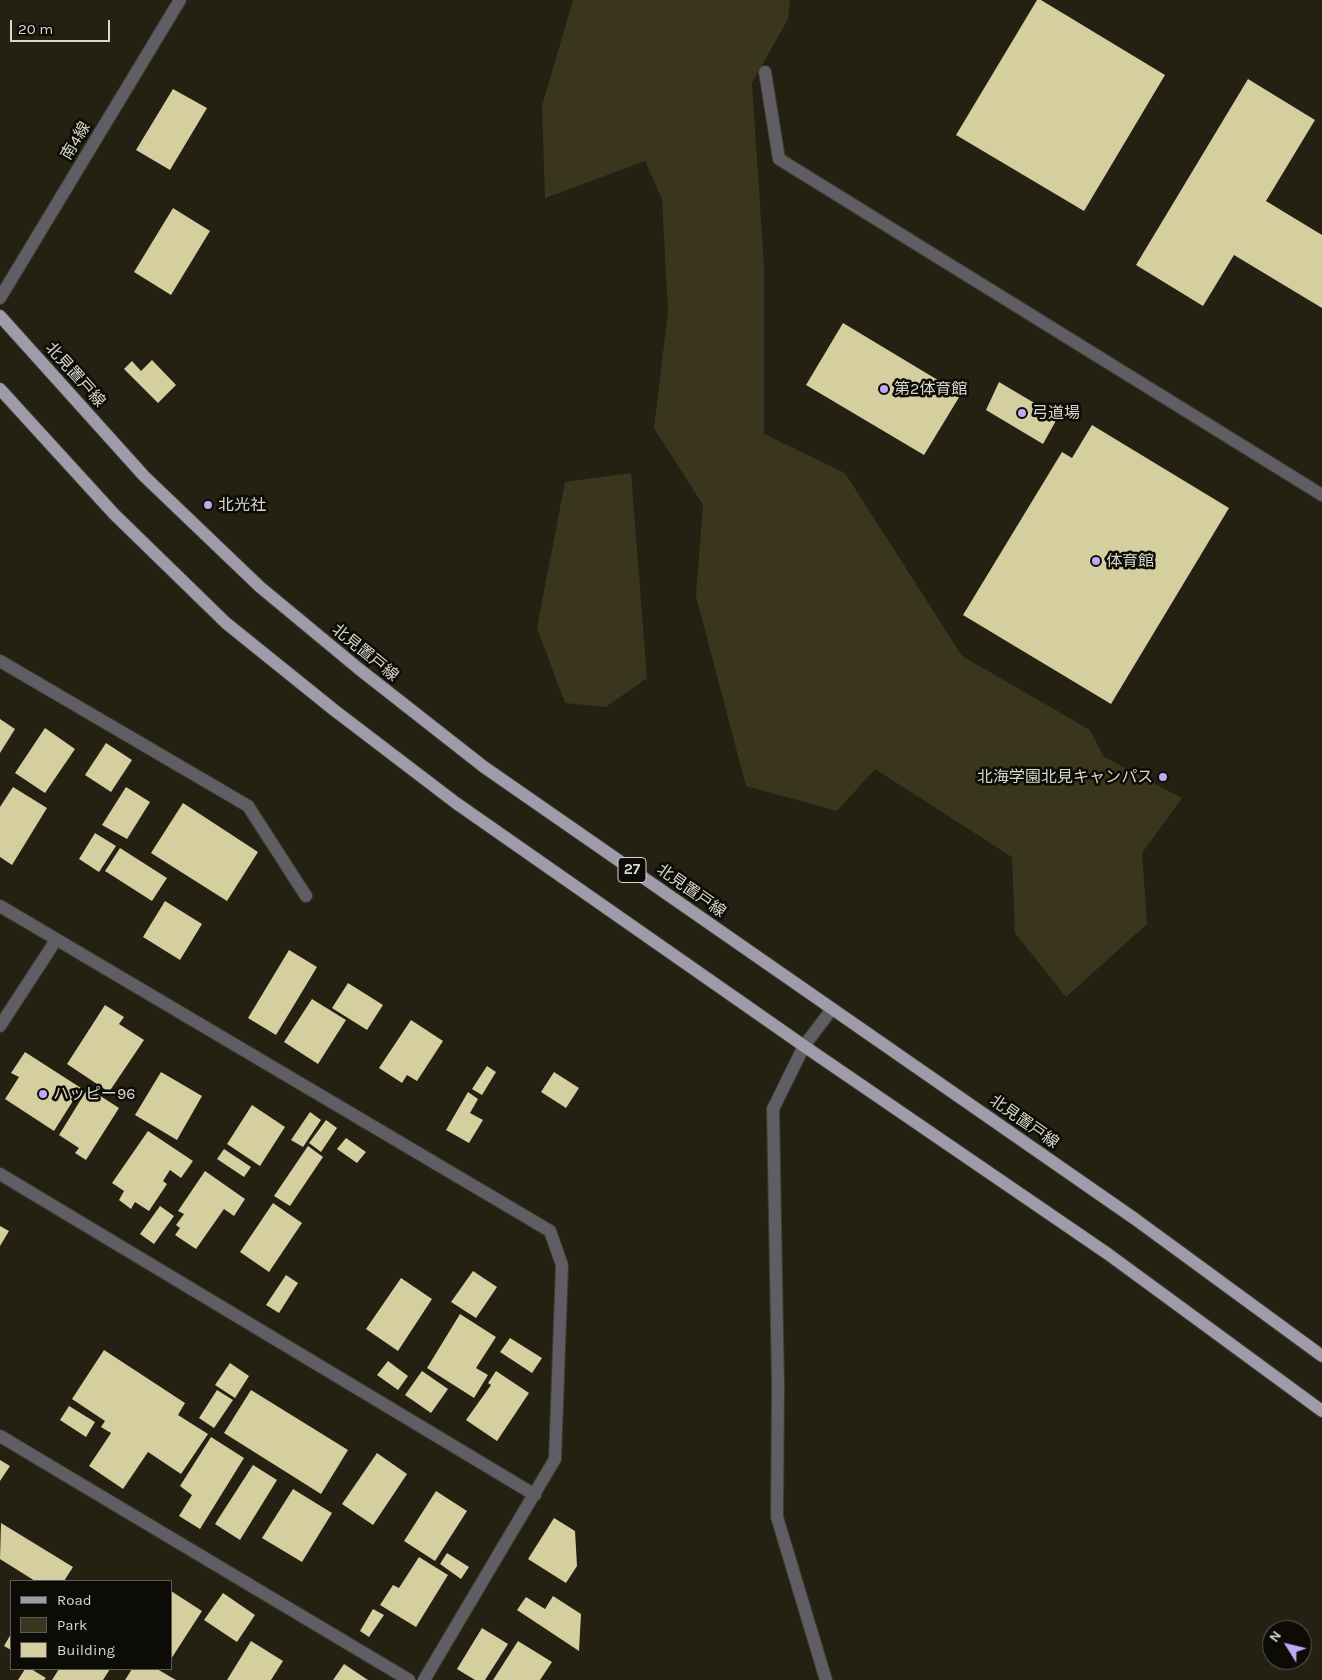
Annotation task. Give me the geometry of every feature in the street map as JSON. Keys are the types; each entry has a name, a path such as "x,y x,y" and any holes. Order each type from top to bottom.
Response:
{"main road":[{"name":"北見置戸線","path":"0,316 144,476 267,594 359,669 484,766 1135,1219 1322,1356"},
{"path":"0,389 114,514 226,623 334,710 456,803 804,1046 1108,1254 1322,1410"}],"street":[{"name":"南4線","path":"0,298 180,0"},
{"path":"765,72 779,159 1322,495"},
{"path":"0,660 248,806 306,896"},
{"path":"0,906 550,1232 562,1264 555,1459 424,1680"},
{"path":"0,1026 56,940"},
{"path":"826,1680 777,1517 778,1385 773,1109 804,1046 832,1009"},
{"path":"0,1174 535,1495"},
{"path":"0,1436 409,1680"}],"green space":[{"path":"573,0 790,0 788,19 752,83 764,267 764,434 845,473 962,656 1090,730 1104,757 1182,798 1142,853 1147,924 1066,997 1015,933 1012,857 875,769 837,811 746,786 696,596 703,505 654,428 668,311 662,199 645,161 545,198 542,106"},
{"path":"631,473 647,678 606,707 565,703 537,628 565,482"}],"building":[{"path":"1037,0 1041,0 1165,75 1084,211 956,135"},
{"path":"1248,79 1315,120 1266,201 1322,235 1322,308 1234,255 1203,306 1136,265"},
{"path":"173,89 207,108 170,170 136,150"},
{"path":"173,208 210,231 171,295 134,272"},
{"name":"第2体育館","path":"843,323 961,394 924,455 806,385"},
{"path":"152,360 176,385 158,403 124,369 132,361 141,371"},
{"name":"弓道場","path":"999,382 1058,417 1043,444 986,410"},
{"name":"体育館","path":"1092,425 1229,508 1111,704 963,615 1062,452 1072,458"},
{"path":"0,719 15,729 0,753"},
{"path":"45,728 75,749 45,793 15,773"},
{"path":"106,743 132,760 111,792 85,775"},
{"path":"13,787 47,808 12,865 0,857 0,807"},
{"path":"126,787 150,802 127,839 102,825"},
{"path":"183,803 258,852 227,901 151,853"},
{"path":"95,833 116,846 99,872 79,859"},
{"path":"120,848 167,878 152,901 105,871"},
{"path":"165,901 202,924 180,960 143,937"},
{"path":"289,950 317,967 276,1035 248,1018"},
{"path":"348,983 383,1005 367,1030 332,1008"},
{"path":"312,999 346,1020 318,1064 284,1042"},
{"path":"105,1005 124,1017 119,1024 144,1040 109,1092 67,1064"},
{"path":"411,1020 443,1041 417,1081 407,1075 402,1083 379,1068"},
{"name":"ハッピー96","path":"25,1052 81,1088 54,1131 5,1099 19,1077 11,1073"},
{"path":"487,1066 496,1072 482,1095 472,1089"},
{"path":"161,1072 202,1096 177,1140 135,1115"},
{"path":"554,1072 579,1088 566,1108 541,1092"},
{"path":"88,1088 119,1108 86,1160 75,1153 79,1148 59,1135"},
{"path":"468,1092 478,1099 470,1113 483,1120 469,1143 446,1130"},
{"path":"252,1105 285,1127 260,1166 227,1144"},
{"path":"310,1112 321,1120 303,1147 291,1140"},
{"path":"326,1120 337,1128 321,1152 309,1143"},
{"path":"148,1131 193,1161 181,1178 170,1170 163,1181 167,1184 149,1211 135,1202 131,1209 119,1200 124,1191 112,1183"},
{"path":"346,1138 366,1152 357,1163 337,1149"},
{"path":"308,1146 323,1157 290,1206 274,1196"},
{"path":"224,1149 251,1167 244,1177 217,1159"},
{"path":"205,1171 245,1199 234,1216 224,1209 196,1249 175,1235 180,1228 176,1225 184,1214 178,1211"},
{"path":"273,1203 302,1223 269,1272 240,1252"},
{"path":"160,1206 174,1216 154,1244 140,1234"},
{"path":"0,1226 9,1231 0,1246"},
{"path":"473,1271 497,1287 476,1318 451,1302"},
{"path":"286,1275 298,1283 279,1313 266,1305"},
{"path":"401,1278 432,1299 398,1351 366,1329"},
{"path":"460,1314 496,1337 476,1368 488,1375 474,1398 427,1368"},
{"path":"510,1338 542,1358 532,1373 500,1352"},
{"path":"104,1350 185,1403 178,1415 208,1434 181,1474 148,1452 123,1489 89,1466 111,1433 101,1427 105,1421 72,1399"},
{"path":"388,1361 408,1376 398,1390 377,1375"},
{"path":"230,1363 249,1376 235,1398 215,1385"},
{"path":"422,1371 448,1389 431,1413 405,1395"},
{"path":"496,1371 529,1393 497,1441 466,1420 491,1385 488,1383"},
{"path":"217,1390 233,1400 214,1428 199,1418"},
{"path":"251,1390 348,1450 321,1494 224,1433"},
{"path":"69,1406 95,1422 86,1437 60,1420"},
{"path":"211,1437 244,1458 200,1529 179,1516 192,1495 180,1486"},
{"path":"377,1453 407,1474 373,1525 342,1504"},
{"path":"0,1460 10,1466 0,1481"},
{"path":"253,1465 277,1480 240,1540 215,1524"},
{"path":"293,1489 332,1513 302,1562 262,1538"},
{"path":"436,1491 467,1511 435,1561 404,1541"},
{"path":"554,1518 575,1531 577,1566 566,1583 528,1559"},
{"path":"1,1523 73,1567 65,1580 33,1580 0,1559"},
{"path":"447,1553 469,1567 461,1579 440,1564"},
{"path":"419,1557 448,1575 416,1627 380,1605 393,1585 399,1588"},
{"path":"172,1592 202,1611 172,1657"},
{"path":"223,1593 255,1615 237,1642 204,1620"},
{"path":"553,1596 581,1614 579,1651 517,1610 526,1597 545,1609"},
{"path":"373,1609 384,1615 369,1637 360,1631"},
{"path":"482,1628 508,1644 485,1680 475,1680 457,1669"},
{"path":"10,1636 10,1649 4,1646"},
{"path":"251,1641 283,1661 271,1680 227,1680"},
{"path":"518,1641 552,1662 540,1680 493,1680"},
{"path":"344,1664 368,1680 333,1680"},
{"path":"24,1670 33,1670 46,1678 44,1680 18,1680"},
{"path":"58,1670 109,1670 103,1680 52,1680"},
{"path":"131,1670 159,1670 176,1680 125,1680"}],"place":[{"name":"第2体育館","path":"884,389"},
{"name":"弓道場","path":"1022,413"},
{"name":"北光社","path":"208,505"},
{"name":"体育館","path":"1096,561"},
{"name":"北海学園北見キャンパス","path":"1163,777"},
{"name":"ハッピー96","path":"43,1094"}]}
